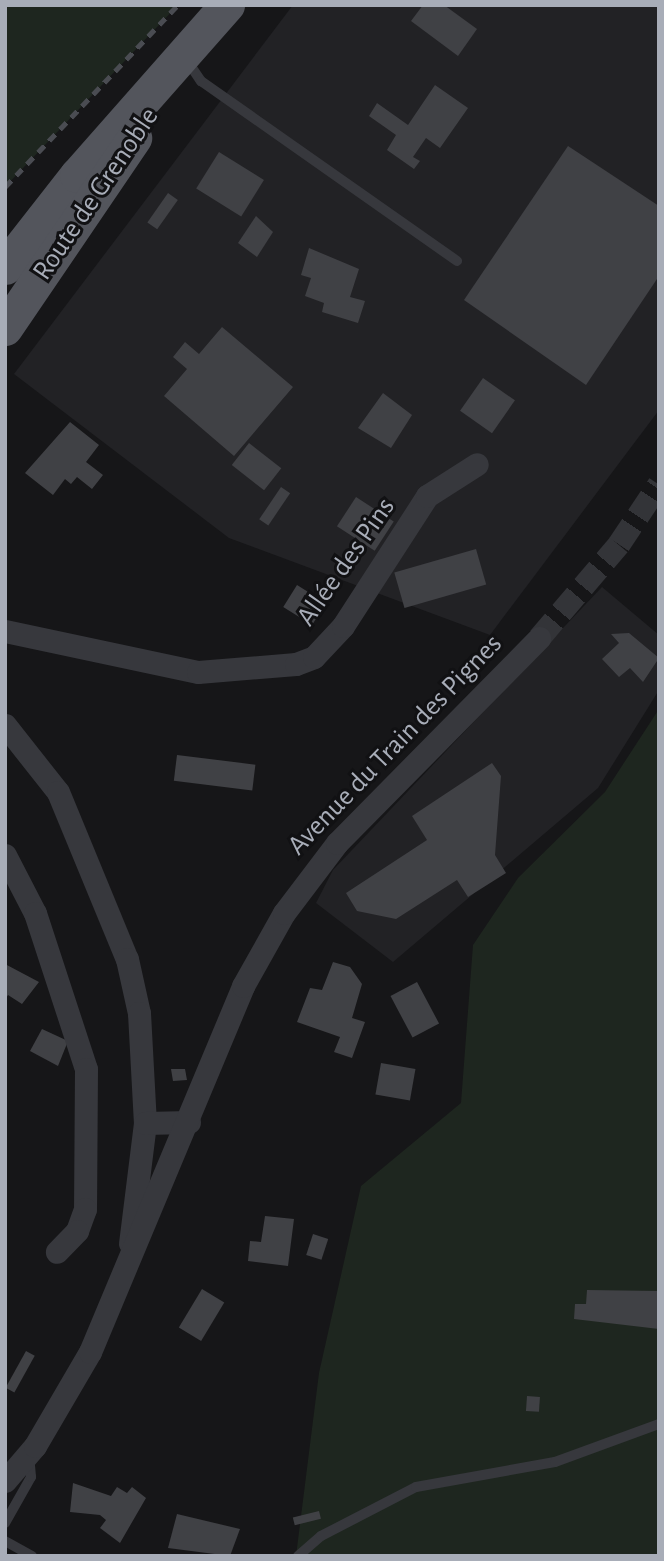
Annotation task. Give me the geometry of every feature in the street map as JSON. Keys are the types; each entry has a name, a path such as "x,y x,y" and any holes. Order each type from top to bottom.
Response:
{"main road":[{"name":"Route de Grenoble","path":"5,267 77,175 185,58 227,5"},
{"name":"Route de Grenoble","path":"5,328 185,58"},
{"path":"5,230 77,175"}],"street":[{"name":"Allée des Pins","path":"5,631 198,672 296,664 314,657 342,626 428,496 477,464"},
{"name":"Avenue du Train des Pignes","path":"5,1480 29,1456 111,1306 243,986 309,877 539,638"},
{"path":"5,725 58,792 114,919 139,1013 145,1123 138,1202 111,1306"},
{"path":"5,855 35,913 86,1069 85,1209 78,1231 57,1252"},
{"path":"145,1123 189,1122"}],"lane":[{"path":"185,58 201,81 457,261"},
{"path":"298,1556 321,1536 416,1488 555,1462 659,1424"},
{"path":"5,1523 31,1477 29,1456"},
{"path":"5,1541 32,1556"}],"shaded area":[{"path":"5,5 178,5 5,187"},
{"path":"293,5 659,5 659,410 490,635 229,538 14,374"},
{"path":"602,587 659,635 659,690 598,788 393,962 316,903 333,870"},
{"path":"659,709 659,1556 296,1556 319,1373 361,1186 461,1103 473,945 518,878 605,792"}],"building":[{"path":"423,5 444,5 477,29 458,56 411,21"},
{"path":"435,85 468,108 440,148 426,138 413,157 420,161 414,169 387,150 396,135 369,116 377,103 408,125"},
{"path":"568,146 659,206 659,276 586,385 464,300"},
{"path":"219,152 264,180 241,217 196,188"},
{"path":"168,193 178,200 157,229 147,222"},
{"path":"256,216 273,232 257,257 238,243"},
{"path":"309,248 359,269 350,297 365,301 358,323 322,312 324,303 305,296 311,278 301,275"},
{"path":"222,327 293,387 234,456 164,396 187,369 173,357 185,342 199,354"},
{"path":"483,378 515,400 492,433 460,411"},
{"path":"383,393 412,415 391,448 358,428"},
{"path":"70,422 99,445 86,462 103,475 92,489 77,477 71,484 65,479 53,495 25,473"},
{"path":"249,443 281,468 264,490 232,465"},
{"path":"281,487 290,493 268,525 259,519"},
{"path":"356,497 394,522 375,551 337,526"},
{"path":"476,549 486,585 404,608 394,572"},
{"path":"297,585 326,603 312,625 283,607"},
{"path":"629,633 659,658 643,682 630,668 619,677 602,659 619,643 611,634"},
{"path":"177,755 255,765 252,790 174,781"},
{"path":"492,763 501,776 495,855 506,873 468,897 457,880 396,919 357,911 346,893 427,840 412,816"},
{"path":"333,962 350,967 362,984 352,1018 365,1022 352,1058 334,1052 340,1037 297,1022 310,988 322,990"},
{"path":"5,964 39,982 22,1004 8,995 5,1000"},
{"path":"417,982 439,1023 413,1038 391,996"},
{"path":"42,1029 68,1041 58,1066 30,1051"},
{"path":"381,1063 415,1069 410,1101 375,1095"},
{"path":"171,1069 185,1069 187,1080 173,1081"},
{"path":"265,1216 294,1219 288,1266 248,1261 250,1241 261,1242"},
{"path":"313,1234 328,1239 321,1260 306,1255"},
{"path":"202,1289 224,1302 201,1341 179,1328"},
{"path":"587,1290 659,1291 659,1329 574,1319 575,1304 586,1304"},
{"path":"26,1351 35,1356 14,1393 6,1388"},
{"path":"527,1396 540,1397 539,1412 526,1411"},
{"path":"73,1483 111,1496 117,1487 127,1493 132,1487 146,1498 120,1543 100,1528 106,1520 100,1515 70,1512"},
{"path":"319,1511 321,1519 295,1525 293,1518"},
{"path":"177,1514 240,1529 230,1556 168,1548"}],"tunnel":[{"path":"539,638 619,544 659,484"}],"railway":[{"path":"5,187 178,5"}]}
